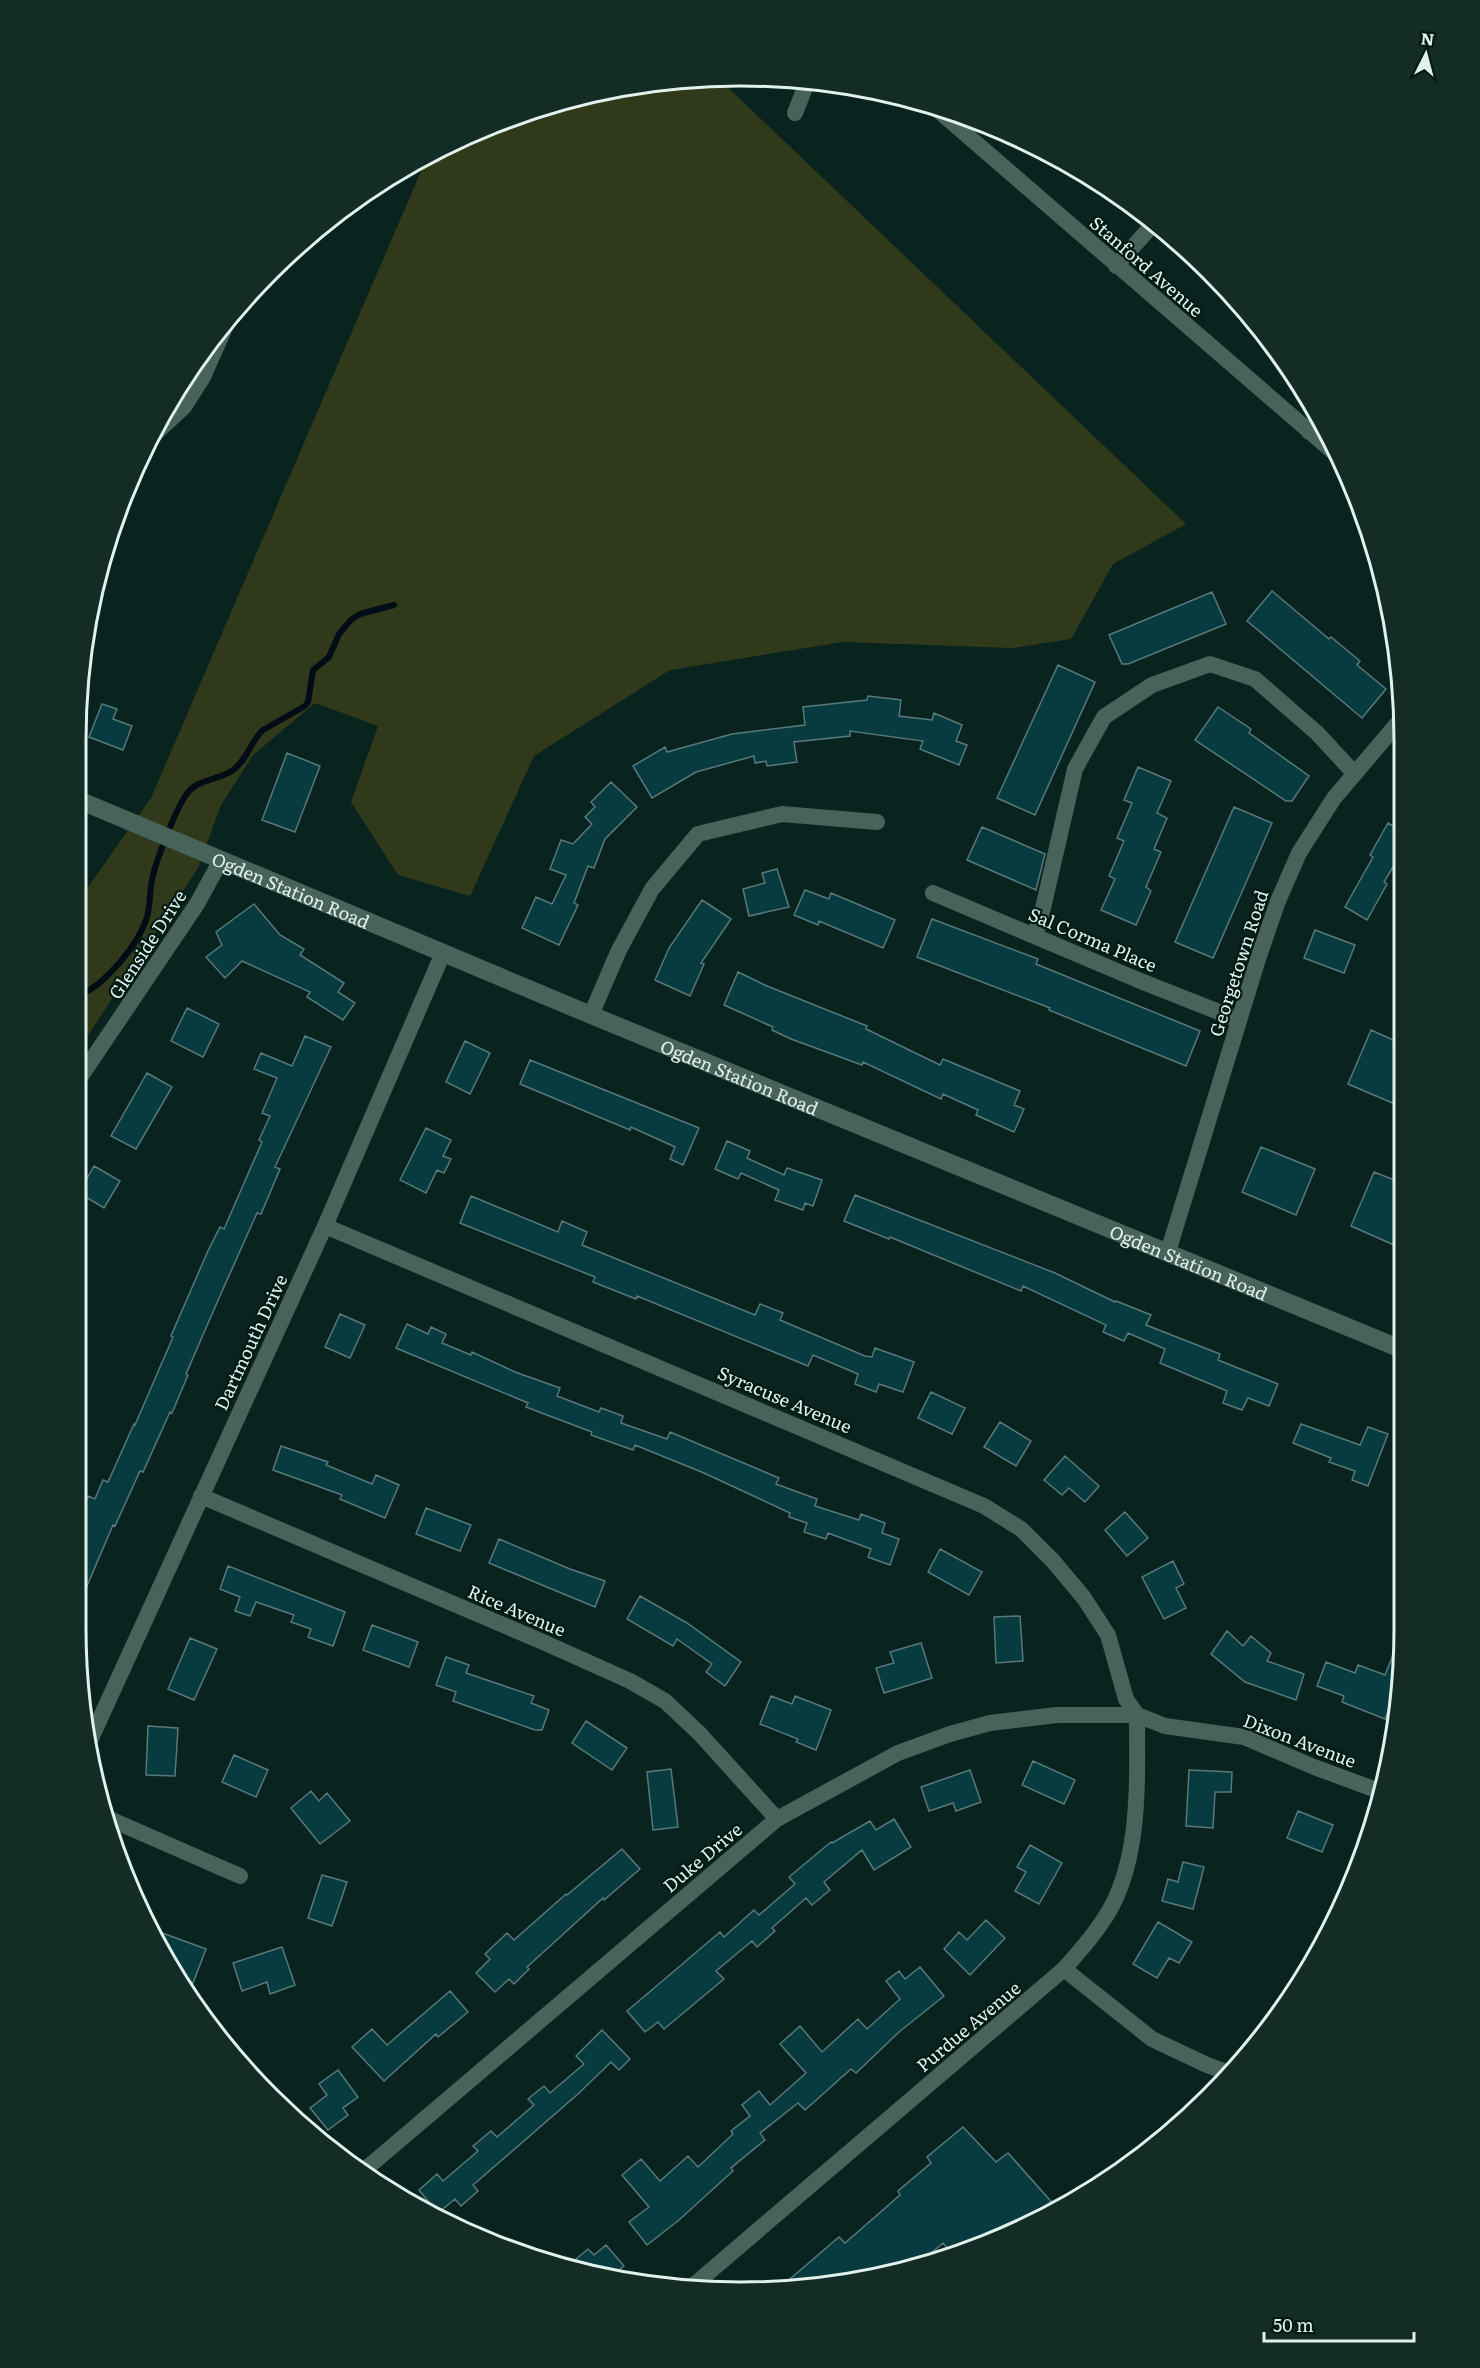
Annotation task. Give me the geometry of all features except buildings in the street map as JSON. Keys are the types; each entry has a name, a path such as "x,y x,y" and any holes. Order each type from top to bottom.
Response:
{"street":[{"path":"795,113 804,89"},
{"name":"Stanford Avenue","path":"949,120 1323,444"},
{"path":"1116,266 1148,229"},
{"path":"169,421 184,407 203,377 215,351"},
{"path":"1309,432 1314,426"},
{"path":"1035,935 1075,769 1104,717 1152,685 1210,664 1255,679 1317,733 1355,774"},
{"name":"Georgetown Road","path":"1168,1252 1278,901 1299,853 1334,798 1394,728"},
{"name":"Ogden Station Road","path":"86,803 591,1015 1394,1345"},
{"path":"591,1015 619,950 652,889 698,834 782,814 877,822"},
{"name":"Glenside Drive","path":"86,1069 197,904 221,860"},
{"name":"Sal Corma Place","path":"933,893 1138,981 1239,1020"},
{"name":"Dartmouth Drive","path":"94,1732 325,1226 443,953"},
{"name":"Syracuse Avenue","path":"325,1226 984,1506 1021,1529 1053,1561 1083,1598 1108,1635 1126,1699 1137,1715"},
{"name":"Rice Avenue","path":"201,1496 630,1681 665,1701 700,1734 777,1819"},
{"name":"Duke Drive","path":"369,2167 777,1819 898,1753 950,1734 990,1723 1057,1715 1137,1715"},
{"name":"Dixon Avenue","path":"1137,1715 1165,1726 1244,1737 1374,1789"},
{"name":"Purdue Avenue","path":"699,2281 1064,1969 1103,1921 1122,1878 1130,1850 1137,1793 1137,1715"},
{"path":"115,1821 240,1876"},
{"path":"1064,1969 1152,2039 1222,2070"}],"green space":[{"path":"727,86 1186,524 1113,564 1071,639 1012,648 843,642 670,670 534,756 470,896 398,875 351,802 378,726 315,703 253,755 221,805 198,868 86,1038 86,890 151,798 422,168 490,135 571,108 655,91"}],"waterway":[{"path":"86,992 120,963 142,930 148,915 151,885 157,862 186,795 196,785 233,770 263,730 305,706 308,702 313,670 329,657 339,634 351,620 360,614 394,605"}]}
